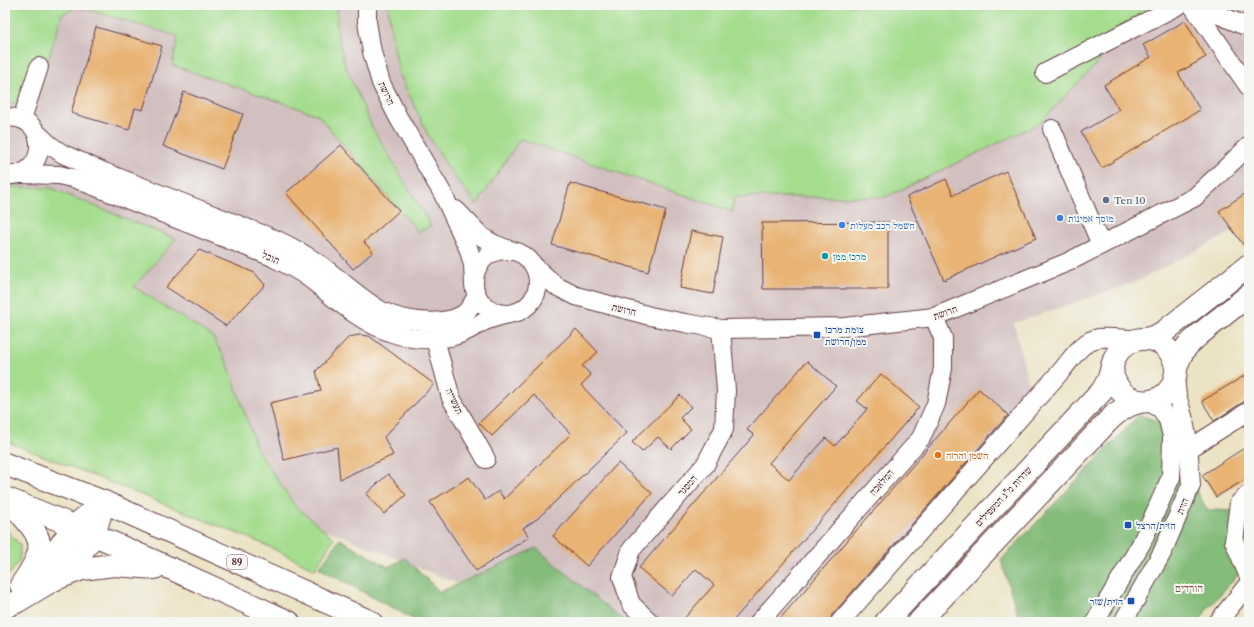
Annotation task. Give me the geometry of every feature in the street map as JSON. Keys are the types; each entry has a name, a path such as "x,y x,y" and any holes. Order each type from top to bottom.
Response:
{"main road":[{"path":"1143,402 1128,398 1120,391 1113,378 1112,366 1116,356 1126,344 1156,336 1165,331 1249,265"},
{"path":"920,622 1119,410 1129,404 1154,401 1164,396 1171,388 1181,355 1187,346 1249,295"},
{"path":"1141,339 1157,341 1166,347 1174,358 1176,374"},
{"name":"שדרות מ\"ג המעפילים","path":"886,622 1102,391 1108,381 1112,366"},
{"name":"89","path":"5,464 104,502 371,622"},
{"path":"6,498 74,526 289,622"},
{"path":"6,498 34,530 39,540 39,554 32,570 13,591"},
{"path":"13,591 52,557 74,526 104,502"},
{"path":"5,607 53,580 76,560 94,535 104,502"},
{"path":"53,580 82,569 114,565 172,569"}],"street":[{"name":"חרושת","path":"367,5 367,22 372,52 381,83 398,117 443,194 469,250 473,265 476,290"},
{"path":"1045,73 1179,5"},
{"path":"1192,5 1249,87"},
{"path":"1208,5 1210,11 1249,26"},
{"path":"13,119 39,67"},
{"name":"תובל","path":"13,119 28,123 37,134 63,154 104,172 277,240 295,249 320,264 364,299 381,310 398,317 434,322 463,315 471,305 476,290"},
{"path":"1052,129 1101,245"},
{"path":"12,174 28,170 35,162 39,153 40,143 37,134"},
{"name":"חרושת","path":"534,266 556,286 576,296 650,316 721,329 844,327 934,317 1068,262 1195,197 1249,146"},
{"name":"תובל","path":"12,174 59,174 76,179 270,256 298,271 373,326 393,334 414,338 435,339 451,337 470,330 496,317 509,314"},
{"name":"חרושת","path":"443,194 460,215 482,237 494,244 512,251"},
{"path":"502,250 512,251 529,259 534,266 538,275 537,292 527,307 518,312 499,314 482,304 476,290 475,275 485,258 502,250"},
{"name":"חרושת","path":"527,307 543,298 554,296 576,296"},
{"name":"המלאכה","path":"759,622 921,438 936,404 943,368 943,338 934,317"},
{"name":"המסגר","path":"649,621 631,604 622,577 631,550 706,465 724,429 726,390 721,329"},
{"path":"840,622 1086,343 1098,338 1141,339"},
{"name":"תעשייה","path":"435,339 451,398 486,459"},
{"name":"הזית","path":"1123,622 1162,553 1191,485 1189,449 1184,420 1177,395 1176,374"},
{"path":"1095,622 1141,544 1171,477 1172,436 1168,420 1161,409 1143,402"},
{"path":"1189,449 1249,411"},
{"path":"1249,494 1239,503 1234,541 1249,577"},
{"path":"1218,622 1249,584"}],"shaded area":[{"path":"5,5 1249,5 1249,223 1136,282 1014,323 1032,399 835,622 558,622 511,606 340,535 5,419"}],"green space":[{"path":"5,5 337,5 337,32 345,65 372,127 431,226 418,232 318,115 172,65 178,36 78,7 62,14 34,107 14,103 5,103"},
{"path":"388,5 1153,5 1040,123 886,197 733,197 733,212 520,139 477,205 452,174 428,135 399,73"},
{"path":"10,187 51,188 176,239 134,287 212,336 228,364 257,449 295,506 334,538 315,569 261,543 5,441 5,199"},
{"path":"1139,415 1162,422 1207,510 1249,511 1249,563 1207,609 1199,622 1020,622 1001,560"},
{"path":"5,528 20,545 20,560 10,574 5,578"},
{"path":"340,539 388,567 405,558 440,592 536,548 625,622 418,622 319,568"}],"building":[{"path":"1185,21 1206,57 1178,73 1200,110 1102,168 1081,132 1119,110 1104,85 1151,57 1143,45"},
{"path":"96,27 162,46 143,110 135,108 129,130 71,113"},
{"path":"184,92 243,114 222,169 163,146"},
{"path":"341,145 399,211 364,242 373,252 353,269 286,193"},
{"path":"1006,171 1036,238 944,280 907,197 946,179 953,195"},
{"path":"570,183 666,210 648,272 552,245"},
{"path":"1249,191 1249,253 1219,211"},
{"name":"מרכז ממן","path":"888,222 888,289 763,289 762,223"},
{"path":"691,231 723,237 713,294 680,288"},
{"path":"199,250 255,273 265,285 226,326 166,287"},
{"path":"576,329 598,352 582,366 591,375 581,385 627,433 537,519 523,528 529,537 476,571 430,502 469,477 485,500 499,491 504,499 571,434 534,395 492,436 479,423"},
{"path":"359,335 369,336 434,384 384,437 393,455 340,479 337,447 284,460 270,403 321,391 316,371 349,337"},
{"path":"807,361 836,386 769,463 789,480 826,438 835,446 867,409 857,401 881,374 919,407 732,622 681,622 714,585 696,569 672,596 639,568 754,435 747,430"},
{"path":"1249,373 1249,401 1243,402 1214,421 1202,401"},
{"path":"979,389 1008,415 832,615 830,622 777,622"},
{"path":"680,395 691,407 680,418 691,429 671,449 658,437 642,452 632,442"},
{"path":"1249,445 1249,477 1216,497 1202,475"},
{"path":"618,463 652,493 587,566 553,536"},
{"path":"388,474 406,495 384,514 366,494"}],"place":[{"name":"Ten 10","path":"1106,200"},
{"name":"מוסך אמינות","path":"1060,218"},
{"name":"חשמל רכב מעלות","path":"842,225"},
{"name":"מרכז ממן","path":"825,256"},
{"name":"צומת מרכז ממן/חרושת","path":"817,335"},
{"name":"השמן והרזה","path":"938,455"},
{"name":"הזית/הרצל","path":"1128,525"},
{"name":"הזית/שזר","path":"1131,601"}],"district":[{"name":"הורדים","path":"1189,588"}]}
